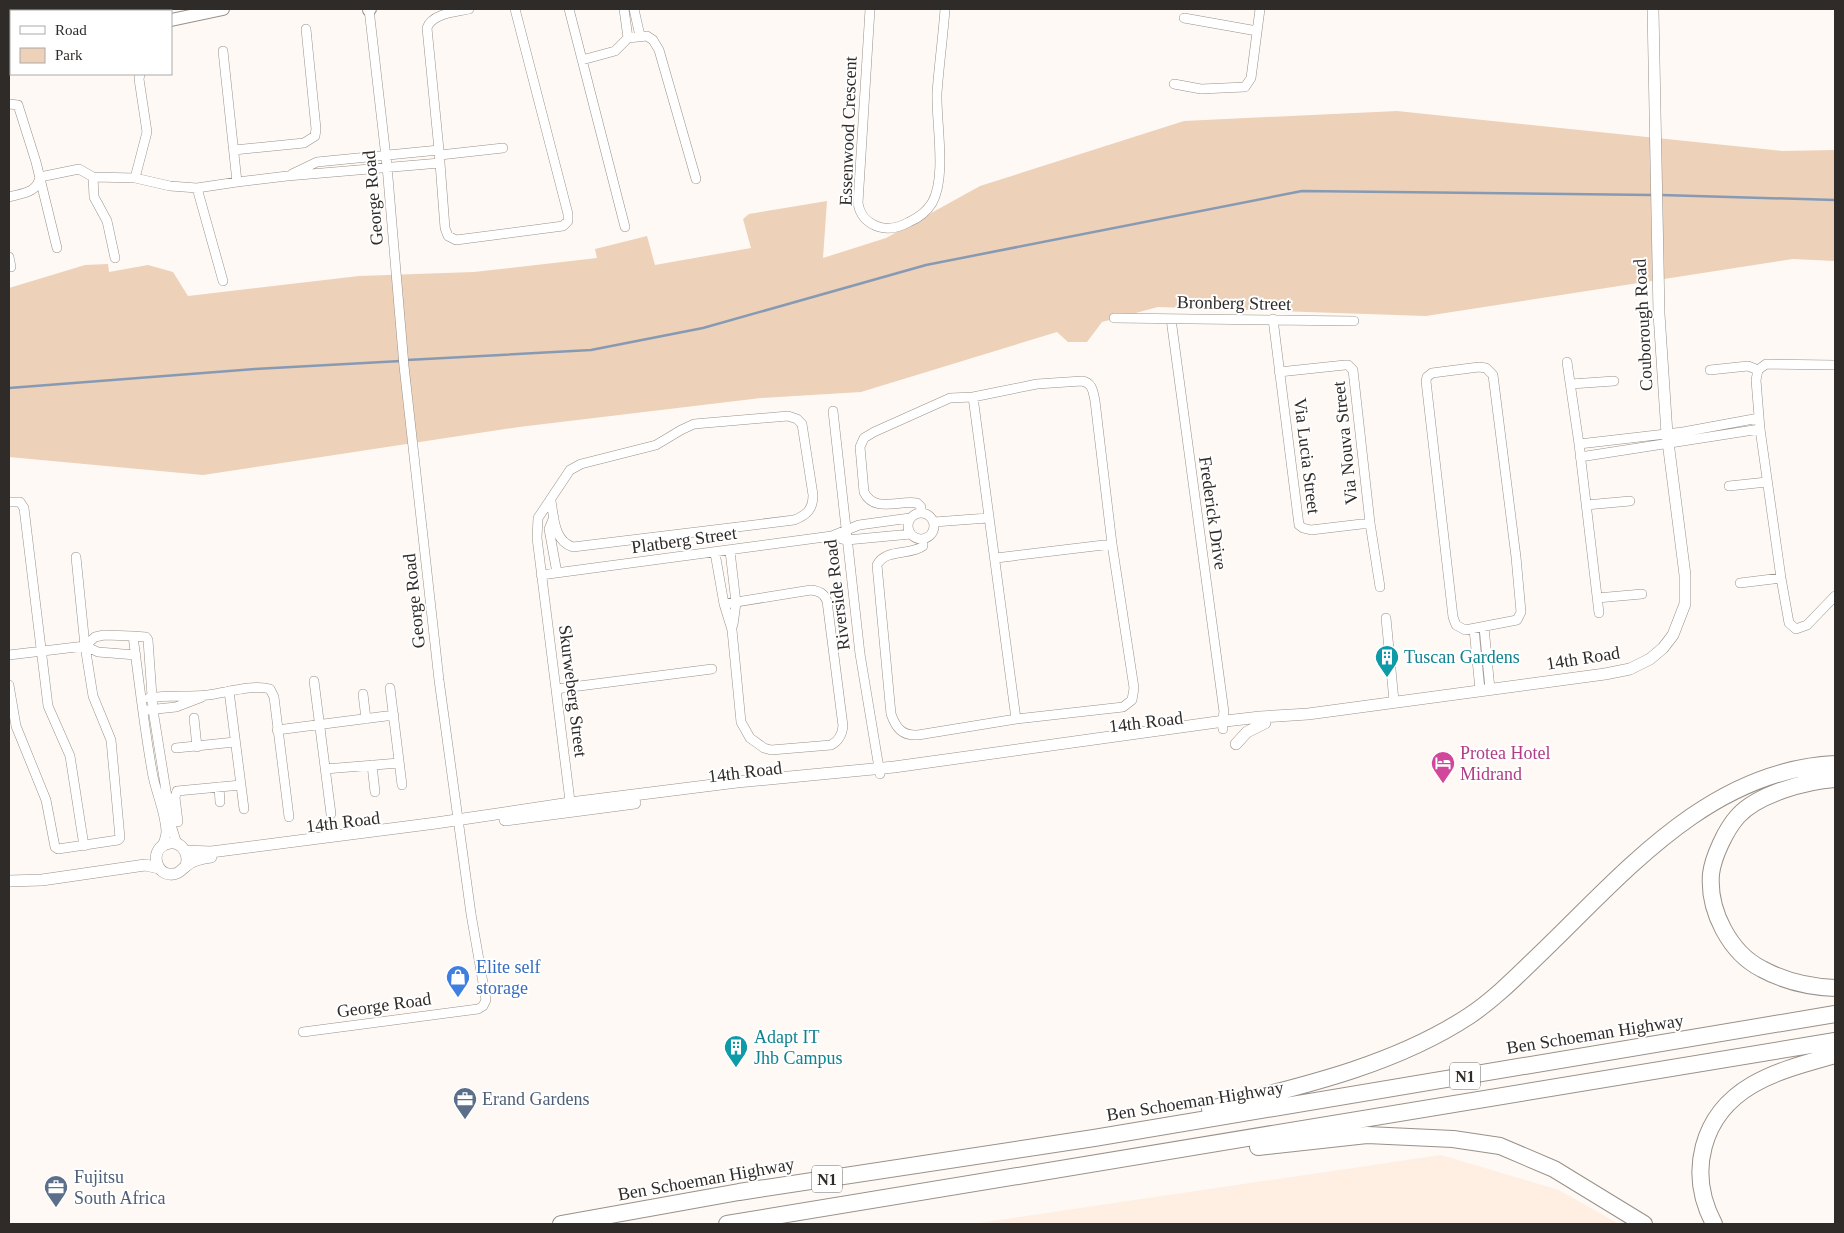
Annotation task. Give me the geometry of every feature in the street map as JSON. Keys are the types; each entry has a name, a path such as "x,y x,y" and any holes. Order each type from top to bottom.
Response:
{"highway":[{"path":"1094,1138 1262,1096 1344,1072 1398,1054 1433,1038 1470,1015 1504,989 1644,853 1684,820 1720,797 1759,780 1787,772 1835,764"},
{"path":"1835,779 1822,780 1787,789 1760,800 1738,816 1720,845 1711,874 1713,905 1722,926 1738,951 1761,969 1788,980 1835,988"},
{"name":"Ben Schoeman Highway","path":"561,1224 739,1192 1094,1138 1835,1014"},
{"name":"N1","path":"727,1224 1835,1041"},
{"path":"1714,1224 1701,1188 1700,1172 1706,1138 1714,1122 1738,1095 1752,1085 1784,1070 1835,1056"},
{"path":"1096,1164 1367,1135 1453,1139 1500,1146 1525,1156 1554,1169 1644,1224"}],"main road":[{"path":"172,15 194,9"},
{"path":"172,20 222,9"}],"street":[{"name":"George Road","path":"303,1032 478,1009 483,1006 486,1000 439,680 404,366 386,155 369,9"},
{"path":"469,9 436,18 430,22 427,28 445,228 448,236 453,240 563,226 568,221 568,214 515,9"},
{"path":"569,9 625,227"},
{"path":"627,9 628,38"},
{"path":"634,9 640,36"},
{"name":"Essenwood Crescent","path":"870,9 858,203 861,215 865,220 888,229 906,224 922,214 933,202 938,187 939,125 937,94 946,9"},
{"path":"1174,84 1201,89 1245,87 1251,78 1260,9"},
{"name":"Couborough Road","path":"1653,9 1659,314 1667,439 1685,575 1684,604 1673,635"},
{"path":"1184,18 1257,31"},
{"path":"234,150 304,143 315,136 316,129 306,29"},
{"path":"582,60 615,51 628,38 640,36 650,38 659,50 696,179"},
{"path":"223,50 237,182"},
{"path":"135,178 146,132 140,75"},
{"path":"9,104 16,104 19,108 40,176 57,248"},
{"path":"40,176 79,169 93,176 135,178 170,186 197,188 287,176 387,166 440,156 503,148"},
{"path":"287,176 317,162 386,155 440,156"},
{"path":"9,197 35,188 39,184 40,176"},
{"path":"93,176 94,197 106,221 115,258"},
{"path":"197,188 223,281"},
{"path":"9,257 11,267"},
{"name":"Bronberg Street","path":"1114,318 1354,321"},
{"name":"Frederick Drive","path":"1170,318 1226,722"},
{"name":"Via Lucia Street","path":"1273,319 1299,525 1310,530 1370,523"},
{"path":"1567,362 1579,444 1598,613"},
{"path":"1835,365 1766,364 1758,370 1756,380 1767,482 1789,623 1796,628 1807,625 1835,596"},
{"name":"Via Nouva Street","path":"1280,372 1346,365 1353,370 1370,523 1380,587"},
{"path":"1710,370 1743,366 1758,370"},
{"path":"1479,367 1486,368 1493,374 1521,605 1520,617 1517,620 1474,629 1461,629 1456,625 1453,617 1426,381 1427,377 1432,373 1479,367"},
{"path":"921,512 921,507 917,503 878,504 872,503 867,499 864,492 860,448 864,438 947,399 973,397 1037,384 1082,380 1088,383 1092,389 1095,401 1112,544 1134,698 1123,707 1016,720 910,736 902,733 897,728 891,714 877,564 888,555 918,549 923,546 923,539"},
{"path":"1571,384 1614,381"},
{"path":"973,397 988,518 996,558 1016,720"},
{"name":"Riverside Road","path":"833,411 860,654 880,771"},
{"name":"Skurweberg Street","path":"554,517 561,539 566,544 573,546 794,520 804,516 813,502 802,424 797,419 788,416 694,424 656,445 574,466 552,501 538,518 541,575 571,807"},
{"path":"1707,433 1759,418"},
{"path":"1580,457 1632,449 1667,439 1707,433 1760,429"},
{"path":"1579,444 1631,438 1667,439"},
{"path":"1631,438 1632,449"},
{"path":"1729,486 1767,482"},
{"path":"552,501 554,517 549,529 556,573"},
{"path":"1586,505 1630,501"},
{"path":"9,502 20,502 24,508 48,706 70,756 84,846"},
{"path":"846,540 911,534 923,539 931,535 934,527 934,522 929,515 921,512 910,518 908,526 911,534"},
{"name":"Platberg Street","path":"541,575 832,536 846,529 910,518"},
{"path":"934,522 988,518"},
{"path":"875,523 876,537"},
{"name":"Platberg Street","path":"832,536 846,540"},
{"path":"996,558 1112,544"},
{"path":"730,551 736,603 732,630"},
{"path":"715,553 724,604 732,630 741,722 750,738 764,748 771,750 831,745 836,742 842,733 843,726 827,601 824,595 811,590 724,604"},
{"path":"9,685 16,726 46,800 55,848 115,842 120,838 111,740 93,696 85,646 76,557"},
{"path":"1740,583 1781,578"},
{"path":"1597,598 1642,594"},
{"path":"1386,618 1394,701"},
{"path":"1484,627 1485,690"},
{"path":"1474,629 1485,690"},
{"path":"85,646 95,637 104,635 133,636 147,638 153,710 168,772 172,828 187,861 186,866 179,873 164,873 159,868 156,860 166,831 160,799 152,774 141,711 133,636"},
{"name":"14th Road","path":"186,866 205,857 459,823 737,782 880,771 954,759 1226,722 1308,714 1605,674 1630,669 1650,659 1663,648 1673,635"},
{"path":"9,655 85,646 98,652 136,655"},
{"path":"556,689 712,669"},
{"path":"314,681 331,814"},
{"path":"141,699 207,695 263,688 270,689 274,697 289,817"},
{"path":"390,688 402,785"},
{"path":"229,691 244,809"},
{"path":"363,694 366,719"},
{"path":"141,711 183,705 207,695"},
{"name":"14th Road","path":"1226,722 1265,723 1308,714"},
{"path":"278,730 394,715"},
{"path":"194,718 197,747"},
{"path":"1236,744 1247,732 1265,723"},
{"path":"176,748 234,742"},
{"path":"324,770 399,762"},
{"path":"372,765 376,792"},
{"path":"152,774 168,772"},
{"path":"178,822 175,797 177,791 241,785"},
{"path":"219,787 220,802"},
{"name":"14th Road","path":"181,847 211,852 459,823"},
{"path":"13,880 44,873 144,859 172,843 181,847"},
{"path":"13,880 42,880 145,865 159,868"}],"shaded area":[{"path":"1441,1155 1559,1190 1619,1224 972,1224"}],"green space":[{"path":"1397,111 1782,151 1835,150 1835,261 1793,259 1426,316 1158,307 1102,322 1087,342 1068,342 1057,332 861,392 761,398 519,427 203,475 9,457 9,288 85,265 108,264 109,272 148,265 173,272 188,296 359,276 474,272 597,258 595,249 647,236 655,265 751,248 743,219 749,214 827,201 823,258 886,238 980,186 1184,121"}],"waterway":[{"path":"407,360 591,350 703,328 926,265 1302,191 1653,195"},
{"path":"1661,195 1835,200"},
{"path":"9,388 255,369 401,361"}],"place":[{"name":"Tuscan Gardens","path":"1387,678"},
{"name":"Protea Hotel Midrand","path":"1443,784"},
{"name":"Elite self storage","path":"458,998"},
{"name":"Adapt IT Jhb Campus","path":"736,1068"},
{"name":"Erand Gardens","path":"465,1120"},
{"name":"Fujitsu South Africa","path":"56,1208"}]}
